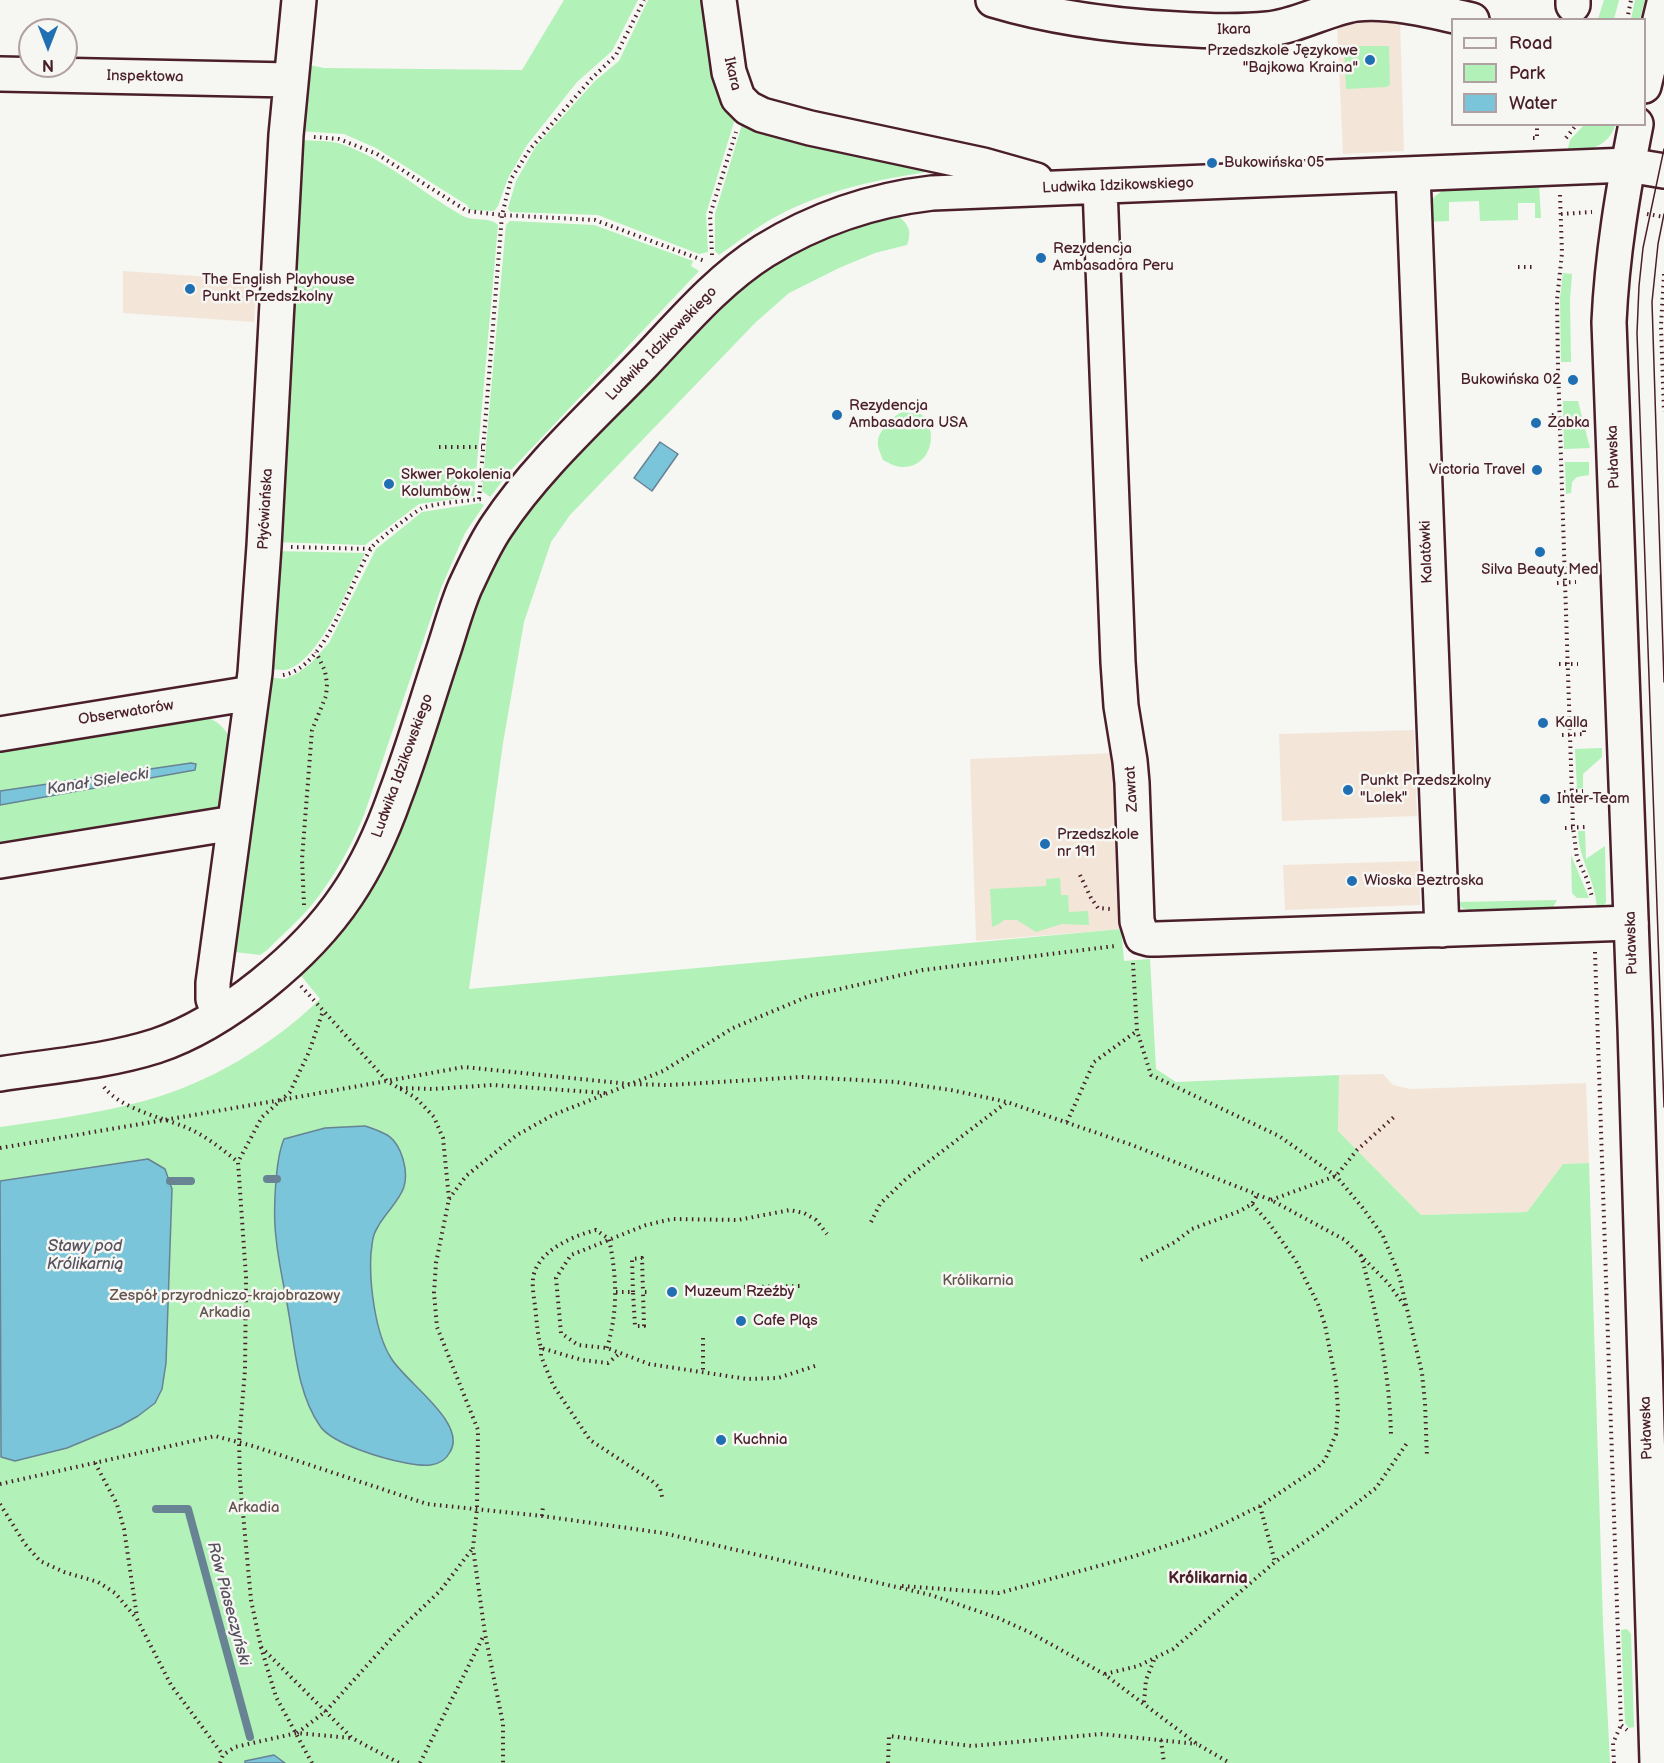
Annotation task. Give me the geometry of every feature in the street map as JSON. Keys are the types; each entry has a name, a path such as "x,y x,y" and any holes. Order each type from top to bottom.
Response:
{"street":[{"name":"Płyćwiańska","path":"219,1015 213,999 213,983 234,823 263,683 264,546 286,135 299,0"},
{"name":"Ikara","path":"719,0 729,72 738,98 748,108 762,115 810,128 983,165 1062,188"},
{"name":"Ikara","path":"993,0 1023,9 1083,21 1189,30 1270,29 1355,4 1371,2 1411,6 1463,18"},
{"path":"1646,78 1664,3"},
{"name":"Inspektowa","path":"0,74 290,80"},
{"name":"Puławska","path":"1636,126 1611,273 1609,322 1631,923 1654,1305 1660,1715 1657,1763"},
{"name":"Ludwika Idzikowskiego","path":"0,1074 121,1054 155,1046 184,1034 219,1015 284,967 346,897 366,863 396,794 463,592 487,542 502,518 531,480 710,294 745,264 776,244 822,220 855,209 889,200 932,193 1628,165 1664,171"},
{"name":"Kalatówki","path":"1413,174 1442,930"},
{"name":"Zawrat","path":"1100,187 1118,662 1121,706 1132,783 1138,930 1142,937 1157,939 1631,923"},
{"name":"Obserwatorów","path":"0,734 263,683"},
{"path":"0,861 234,823"}],"path":[{"path":"263,683 290,673 324,643 371,549 421,508 477,499 502,215 511,179 530,149 591,79 616,55 644,0"},
{"path":"1627,18 1631,0"},
{"path":"711,252 710,215 738,126"},
{"path":"1531,138 1537,138 1537,126"},
{"path":"286,135 339,139 377,154 467,211 595,220 714,265"},
{"path":"1560,192 1562,253 1557,300 1572,792 1576,858 1587,879 1593,900"},
{"path":"1561,214 1595,212"},
{"path":"1644,213 1664,217"},
{"path":"1518,267 1535,267"},
{"path":"1664,274 1661,326 1664,412"},
{"path":"439,447 482,447"},
{"path":"310,547 371,549"},
{"path":"1557,583 1576,582"},
{"path":"304,912 302,859 312,730 326,696 327,684 325,671 316,652"},
{"path":"1559,664 1578,664"},
{"path":"1562,735 1584,734 1584,728"},
{"path":"1564,792 1583,791"},
{"path":"1565,828 1584,827"},
{"path":"1080,875 1098,908 1112,909 1111,899"},
{"path":"1594,943 1622,1716"},
{"path":"449,1199 466,1176 517,1135 553,1115 663,1071 733,1028 809,996 922,970 1125,945"},
{"path":"1133,960 1137,1031 1151,1074 1280,1136 1335,1176 1383,1236 1399,1275 1422,1373 1427,1458"},
{"path":"294,978 387,1081 416,1098 434,1117 443,1138 449,1199 436,1263 434,1293 437,1327 478,1430 477,1508 473,1548 485,1634 503,1724 503,1763"},
{"path":"312,1763 276,1697 261,1647 251,1600 239,1442 245,1370 246,1277 238,1162 262,1117 290,1092 309,1052 323,1011"},
{"path":"1067,1122 1094,1062 1137,1031"},
{"path":"0,1148 464,1067 629,1084 802,1077 896,1082 951,1090 1007,1102 1152,1152 1270,1200 1345,1240 1388,1283 1407,1309"},
{"path":"102,1084 108,1094 150,1116 184,1127 214,1143 238,1162"},
{"path":"399,1088 433,1089 493,1084 606,1093"},
{"path":"871,1222 880,1204 907,1178 1007,1102"},
{"path":"1270,1200 1335,1176 1357,1150 1394,1117"},
{"path":"1141,1260 1175,1242 1192,1229 1240,1211 1252,1204 1257,1195"},
{"path":"890,1586 999,1593 1135,1556 1205,1533 1260,1506 1317,1468 1325,1460 1335,1434 1338,1410 1331,1348 1318,1304 1296,1261 1252,1204"},
{"path":"815,1366 778,1378 747,1379 649,1364 607,1348 578,1345 561,1333 556,1278 570,1255 646,1225 672,1219 738,1220 790,1210 804,1213 816,1220 827,1234"},
{"path":"607,1348 613,1326 616,1292 614,1261 609,1239 596,1230 573,1236 540,1261 534,1271 532,1281 538,1338 542,1348 541,1356 553,1385 590,1440 651,1480 660,1488 663,1501"},
{"path":"1361,1254 1387,1375 1391,1437"},
{"path":"642,1258 645,1292 644,1326 635,1326 633,1292 632,1259 642,1258"},
{"path":"744,1287 804,1286"},
{"path":"616,1292 633,1292"},
{"path":"703,1338 703,1371"},
{"path":"542,1348 582,1360 608,1363 620,1353"},
{"path":"0,1484 215,1436 427,1504 477,1508 663,1533 890,1586 966,1606 998,1618 1039,1637 1104,1674 1197,1744 1230,1763"},
{"path":"1104,1674 1138,1666 1173,1649 1275,1562 1322,1530 1376,1488 1407,1443"},
{"path":"95,1463 112,1494 124,1529 137,1619"},
{"path":"0,1504 40,1561 64,1572 98,1582 115,1593 137,1619 171,1684 223,1755"},
{"path":"542,1516 543,1506"},
{"path":"1260,1506 1275,1562"},
{"path":"297,1733 325,1712 399,1630 440,1591 473,1548"},
{"path":"420,1763 485,1634"},
{"path":"261,1647 352,1738 399,1763"},
{"path":"1144,1702 1146,1680 1155,1659"},
{"path":"1614,1763 1613,1743 1621,1725"},
{"path":"220,1763 223,1755 235,1747 297,1733 352,1738"},
{"path":"888,1763 889,1736 972,1746 1101,1734 1197,1744"},
{"path":"1161,1740 1164,1763"}],"shaded area":[{"name":"Przedszkole Językowe \"Bajkowa Kraina\"","path":"1374,19 1400,22 1404,151 1343,154 1337,23"},
{"name":"The English Playhouse Punkt Przedszkolny","path":"123,271 257,280 254,322 123,313"},
{"path":"1414,730 1417,816 1282,821 1279,734"},
{"name":"Przedszkole nr 191","path":"1114,753 1121,929 976,941 970,759"},
{"name":"Wioska Beztroska","path":"1419,861 1420,905 1285,910 1283,865"},
{"path":"1383,1074 1393,1085 1410,1089 1586,1083 1589,1163 1563,1164 1527,1212 1421,1215 1338,1131 1339,1075"}],"green space":[{"path":"564,0 638,0 612,51 577,82 527,145 508,178 494,211 470,210 467,205 376,148 344,134 300,131 304,64 324,68 522,70"},
{"path":"648,0 707,0 737,112 706,214 708,252 699,254 598,215 510,212 508,208 516,181 536,146 595,81 619,61"},
{"path":"1604,0 1619,0 1614,18 1598,18"},
{"path":"1635,0 1645,0 1640,18 1631,18"},
{"path":"1344,46 1389,46 1390,84 1387,87 1346,89"},
{"path":"744,118 933,171 873,182 814,199 769,220 719,255 715,251 715,214"},
{"path":"1583,126 1615,126 1608,138 1589,149 1567,153 1570,140"},
{"path":"299,140 325,141 357,150 389,167 463,216 494,222 498,225 474,496 419,504 365,545 274,542"},
{"path":"1539,184 1541,218 1535,218 1535,203 1518,203 1518,220 1480,221 1479,201 1449,202 1449,221 1423,222 1428,202 1443,190"},
{"path":"898,216 905,222 908,229 907,245 875,253 789,293 756,322 570,515 551,542 524,622 503,743 469,989 1121,929 1124,961 1150,959 1156,1069 1176,1082 1339,1075 1338,1131 1421,1215 1527,1212 1563,1164 1589,1163 1603,1624 1610,1763 0,1763 0,1127 108,1110 168,1094 215,1073 261,1047 302,1016 320,999 299,973 404,817 485,582 517,526 559,473 737,294 773,267 812,244 854,227"},
{"path":"510,221 594,225 693,261 691,266 699,271 510,471 490,497 482,491 506,225"},
{"path":"1563,273 1572,274 1571,362 1561,362 1560,298"},
{"path":"1563,401 1578,401 1590,448 1564,449"},
{"path":"902,412 921,414 927,421 931,439 930,447 920,462 902,467 894,466 883,460 878,443 883,429"},
{"path":"1565,462 1589,462 1589,475 1577,477 1572,482 1571,493 1566,494"},
{"path":"480,503 484,505 465,533 441,588 364,815 347,852 334,875 310,907 267,950 260,955 235,952 229,948 264,677 285,679 298,673 311,663 329,643 376,549 422,512"},
{"path":"274,551 365,553 343,600 313,650 301,662 284,670 270,669"},
{"path":"203,715 226,731 229,741 230,759 225,790 220,805 214,811 0,847 0,747"},
{"path":"1602,748 1602,757 1583,774 1583,788 1577,789 1575,749"},
{"path":"1578,831 1585,831 1586,859 1605,846 1606,902 1600,912 1597,910 1594,889 1581,852"},
{"path":"1571,855 1589,898 1577,898 1572,893"},
{"path":"1060,878 1061,895 1068,895 1069,912 1088,911 1089,925 1062,924 1036,932 1017,920 1004,920 992,927 990,889 1046,886 1046,879"},
{"path":"1557,900 1552,909 1473,911 1462,908 1457,902"},
{"path":"1627,1629 1631,1634 1634,1727 1629,1728 1625,1723 1621,1630"}],"water":[{"path":"660,442 678,454 652,491 634,478"},
{"name":"Kanał Sielecki","path":"196,764 195,770 0,805 0,791"},
{"path":"365,1126 389,1136 397,1145 403,1159 404,1187 373,1237 372,1292 385,1348 398,1368 433,1403 450,1428 453,1441 450,1452 436,1464 418,1465 385,1458 347,1445 326,1433 312,1413 298,1369 275,1227 276,1187 281,1148 284,1139 325,1128"},
{"name":"Stawy pod Królikarnią","path":"148,1159 165,1169 172,1189 166,1363 162,1389 155,1403 120,1426 67,1448 15,1461 1,1457 0,1181"},
{"path":"274,1755 285,1763 245,1763 245,1761"}],"waterway":[{"path":"267,1179 277,1179"},
{"path":"170,1181 191,1181"},
{"name":"Rów Piaseczyński","path":"156,1509 188,1509 250,1737"}],"tram line":[{"path":"1664,149 1643,248 1637,333 1664,1107"},
{"path":"1664,214 1658,244 1652,302 1664,682"}],"place":[{"name":"Przedszkole Językowe \"Bajkowa Kraina\"","path":"1370,60"},
{"name":"Bukowińska 05","path":"1212,163"},
{"name":"Rezydencja Ambasadora Peru","path":"1041,258"},
{"name":"The English Playhouse Punkt Przedszkolny","path":"190,289"},
{"name":"Bukowińska 02","path":"1573,380"},
{"name":"Rezydencja Ambasadora USA","path":"837,415"},
{"name":"Żabka","path":"1536,423"},
{"name":"Victoria Travel","path":"1537,470"},
{"name":"Skwer Pokolenia Kolumbów","path":"389,484"},
{"name":"Silva Beauty Med","path":"1540,552"},
{"name":"Kalla","path":"1543,723"},
{"name":"Punkt Przedszkolny \"Lolek\"","path":"1348,790"},
{"name":"Inter-Team","path":"1545,799"},
{"name":"Przedszkole nr 191","path":"1045,844"},
{"name":"Wioska Beztroska","path":"1352,881"},
{"name":"Muzeum Rzeźby","path":"672,1292"},
{"name":"Cafe Pląs","path":"741,1321"},
{"name":"Kuchnia","path":"721,1440"}],"district":[{"name":"Królikarnia","path":"1208,1579"}],"park label":[{"name":"Zespół przyrodniczo-krajobrazowy Arkadia","path":"225,1304"},
{"name":"Arkadia","path":"254,1508"}]}
